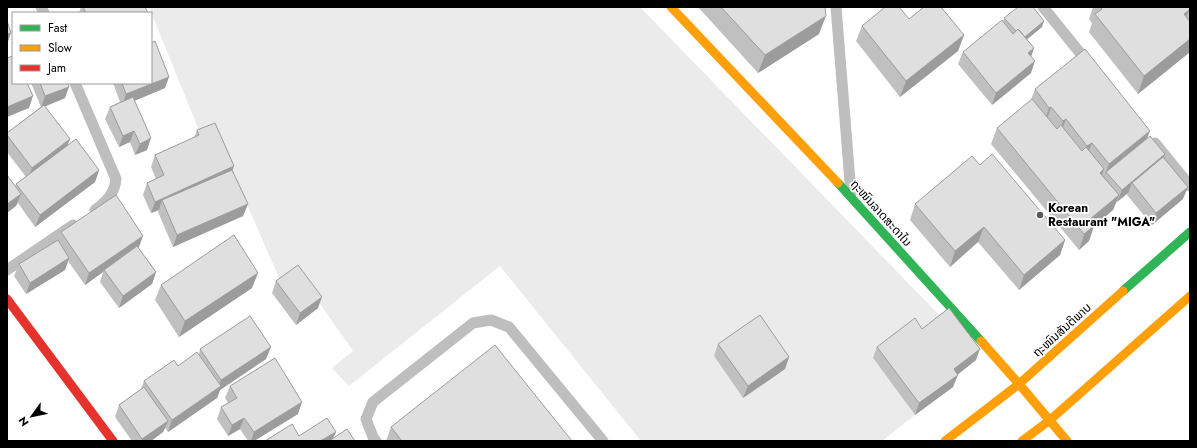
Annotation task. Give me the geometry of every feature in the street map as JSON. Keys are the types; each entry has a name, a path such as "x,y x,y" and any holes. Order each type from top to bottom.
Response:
{"street":[{"name":"ຖະໜົນລາດສະດາໄນ","path":"671,7 852,198 1019,384 1067,441"},
{"name":"ຖະໜົນສັນຕິພາບ","path":"945,441 1019,384 1190,232"},
{"path":"1022,441 1050,420 1190,296"},
{"path":"7,299 113,441"}],"lane":[{"path":"836,7 852,198"},
{"path":"1043,7 1098,75"},
{"path":"7,270 107,201 116,185 115,173 75,84"},
{"path":"1149,137 1190,186"},
{"path":"376,441 366,419 373,402 473,323 491,320 509,327 603,441"}],"shaded area":[{"path":"149,7 640,7 944,320 873,358 915,415 882,441 641,441 500,266 349,386 332,368 353,351 297,271 280,280 213,127 200,133","holes":["714,356 785,369 743,398"]}],"building":[{"path":"83,7 145,7 148,12 86,12"},
{"path":"721,7 825,7 826,16 765,55"},
{"path":"885,7 899,7 909,19 924,7 941,7 964,35 906,81 862,26"},
{"path":"1018,7 1033,7 1044,21 1025,37 1018,29 1016,31 1004,18"},
{"path":"1100,7 1190,7 1190,11 1189,10 1184,14 1190,22 1190,39 1144,76 1095,14 1102,9"},
{"path":"1002,20 1013,34 1018,29 1034,48 1028,53 1035,61 996,93 963,52"},
{"path":"7,21 11,33 7,34"},
{"path":"155,41 169,77 152,84 152,42"},
{"path":"1085,49 1150,131 1109,164 1092,143 1087,146 1066,119 1063,121 1051,107 1049,108 1035,89"},
{"path":"12,56 12,84 27,84 33,96 7,107 7,58"},
{"path":"40,84 68,84 69,87 45,96"},
{"path":"122,84 151,84 126,94"},
{"path":"133,97 151,138 140,144 134,131 123,136 110,107"},
{"path":"1032,99 1057,129 1061,125 1082,151 1086,147 1104,169 1100,173 1119,195 1089,220 1094,226 1084,234 997,128"},
{"path":"44,105 70,139 32,168 7,133"},
{"path":"215,123 234,166 155,202 147,183 164,175 155,155 199,135 197,130"},
{"path":"1150,136 1165,154 1122,190 1106,172"},
{"path":"76,139 99,170 40,215 16,184"},
{"path":"992,154 1065,240 1024,275 984,227 955,251 915,204 972,156 980,165"},
{"path":"1163,157 1188,187 1156,213 1132,183"},
{"path":"232,170 248,204 177,235 162,200"},
{"path":"7,175 21,194 7,204"},
{"path":"116,195 143,236 89,273 61,232"},
{"path":"234,235 258,273 185,321 161,285"},
{"path":"58,240 69,258 30,283 19,264"},
{"path":"137,246 156,272 123,296 104,270"},
{"path":"298,265 322,297 300,313 276,281"},
{"path":"949,308 980,349 954,369 958,375 919,403 877,347 915,318 922,329"},
{"path":"760,315 789,357 748,386 718,344"},
{"path":"250,316 271,347 221,380 200,349"},
{"path":"495,345 572,441 402,441 391,427"},
{"path":"197,352 221,386 172,420 144,381 174,360 178,366"},
{"path":"275,358 302,402 254,432 244,418 232,425 221,407 237,398 230,386"},
{"path":"144,387 168,421 142,439 119,405"},
{"path":"327,418 336,432 320,441 265,441 292,424 299,436"},
{"path":"347,429 355,441 329,441"}],"traffic: fast":[{"path":"838,183 981,341"},
{"path":"1123,291 1190,232"}],"traffic: slow":[{"path":"671,7 838,183"},
{"path":"945,441 1019,384 1123,291"},
{"path":"1022,441 1050,420 1190,296"},
{"path":"981,341 1067,441"}],"traffic: jam":[{"path":"7,299 113,441"}],"place":[{"name":"Korean Restaurant \"MIGA\"","path":"1040,215"}]}
